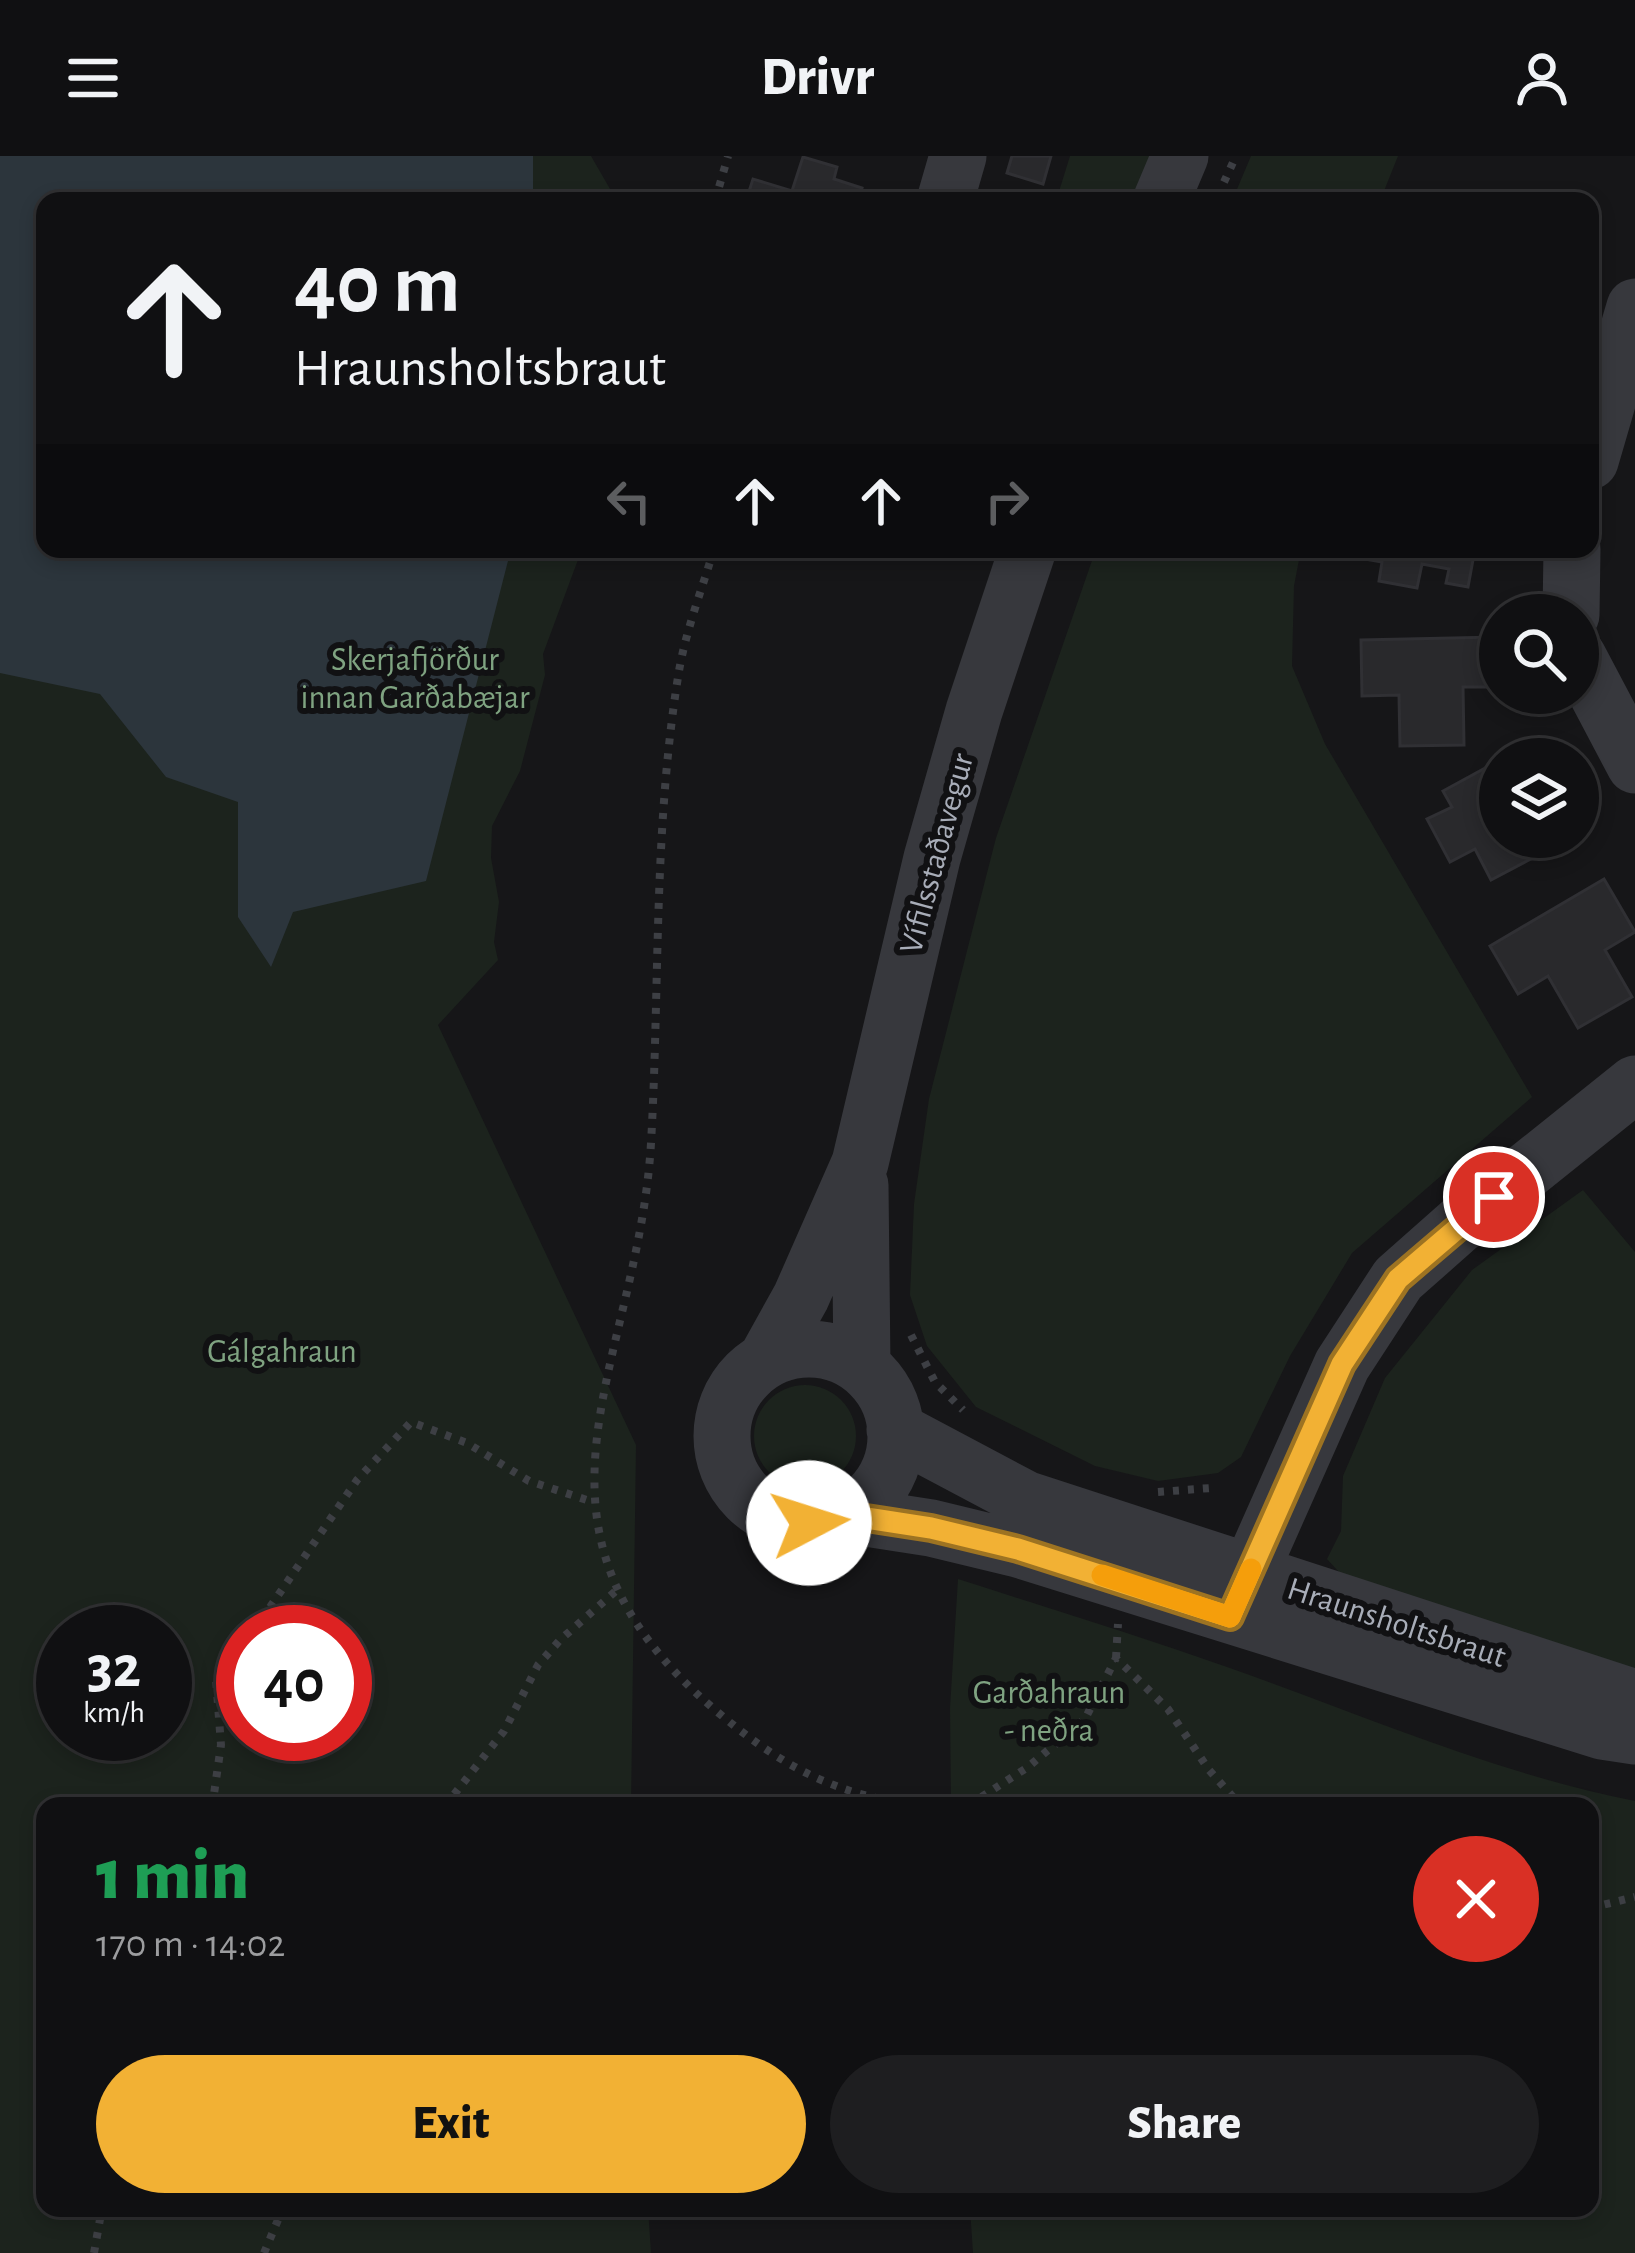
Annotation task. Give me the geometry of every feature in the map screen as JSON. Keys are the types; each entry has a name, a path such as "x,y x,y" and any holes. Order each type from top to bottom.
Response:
{"street":[{"path":"948,192 958,156"},
{"path":"1165,192 1180,156"},
{"path":"1599,430 1635,307"},
{"name":"Vífilsstaðavegur","path":"1018,1549 931,1528 847,1515 829,1521 790,1522 756,1506 731,1477 724,1459 723,1420 738,1385 766,1360 801,1297 860,1163 932,858 1025,558"},
{"path":"1571,594 1572,558"},
{"path":"1599,697 1635,765"},
{"path":"1240,1595 1342,1364 1398,1279 1635,1084"},
{"name":"Vífilsstaðavegur","path":"860,1163 862,1367"},
{"path":"766,1360 805,1349 844,1356 879,1384 896,1430 889,1471 864,1504 847,1515"},
{"name":"Hraunsholtsbraut","path":"896,1430 1024,1499 1240,1595 1602,1731 1635,1736"},
{"name":"Hraunsholtsbraut","path":"1018,1549 1240,1595 1635,1699"}],"path":[{"path":"718,192 728,156"},
{"path":"711,558 680,666 665,770 649,1173 596,1434 593,1502 604,1556 658,1654 754,1743 808,1775 864,1797"},
{"path":"907,1322 917,1352 935,1382 975,1419"},
{"path":"271,1605 357,1480 411,1422 466,1443 529,1481 593,1502"},
{"path":"1145,1489 1210,1488"},
{"path":"452,1797 504,1731 538,1665 619,1588"},
{"path":"981,1797 1028,1767 1085,1719 1116,1658 1119,1614"},
{"path":"1116,1658 1168,1709 1233,1797"},
{"path":"215,1797 219,1761"},
{"path":"1599,1906 1635,1897"},
{"path":"94,2253 100,2217"},
{"path":"264,2253 279,2217"}],"green space":[{"name":"Gálgahraun","path":"0,156 591,156 612,192 36,192 36,558 579,558 543,654 545,675 520,771 492,826 498,960 438,1025 636,1445 631,1797 36,1797 36,2217 649,2217 651,2253 0,2253"},
{"path":"1070,156 1154,156 1137,192 1059,192"},
{"path":"1251,156 1398,156 1384,192 1236,192"},
{"path":"1093,558 1299,558 1292,666 1325,744 1532,1097 1352,1253 1290,1356 1241,1457 1218,1473 1158,1481 1095,1466 976,1407 927,1346 910,1295 914,1204 929,1099 996,838"},
{"path":"1583,1190 1635,1252 1635,1678 1360,1595 1327,1559 1341,1531 1343,1476 1385,1378 1472,1270"},
{"path":"805,1385 825,1389 841,1400 852,1416 856,1436 852,1456 841,1472 825,1483 805,1487 785,1483 769,1472 758,1456 754,1436 758,1416 769,1400 785,1389"},
{"name":"Garðahraun - neðra","path":"958,1579 1194,1656 1480,1759 1635,1801 1635,2253 973,2253 971,2217 1599,2217 1599,1797 951,1797 950,1708"}],"shaded area":[{"path":"0,156 533,156 533,192 36,192 36,558 509,558 426,881 293,912 271,967 238,917 238,802 166,777 100,694 0,673"}],"building":[{"path":"1012,156 1051,156 1043,184 1007,173"},
{"path":"803,157 837,167 834,179 862,188 861,192 749,192 753,179 792,191"},
{"path":"1473,558 1468,587 1446,583 1449,569 1422,564 1417,588 1379,581 1382,562 1365,559"},
{"path":"1479,637 1479,687 1463,687 1464,745 1400,746 1399,695 1362,696 1361,640"},
{"path":"1479,771 1479,857 1475,849 1450,862 1427,819 1452,807 1443,791"},
{"path":"1480,858 1533,858 1491,880"},
{"path":"1604,879 1635,932 1605,950 1632,997 1578,1028 1548,976 1518,994 1490,946"}],"slow traffic":[{"path":"1102,1575 1230,1617 1251,1569"}],"route":[{"path":"809,1523 847,1515 931,1528 1018,1549 1230,1617 1342,1364 1364,1326 1398,1279 1494,1197"}],"park label":[{"name":"Skerjafjörður innan Garðabæjar","path":"415,677"}]}
